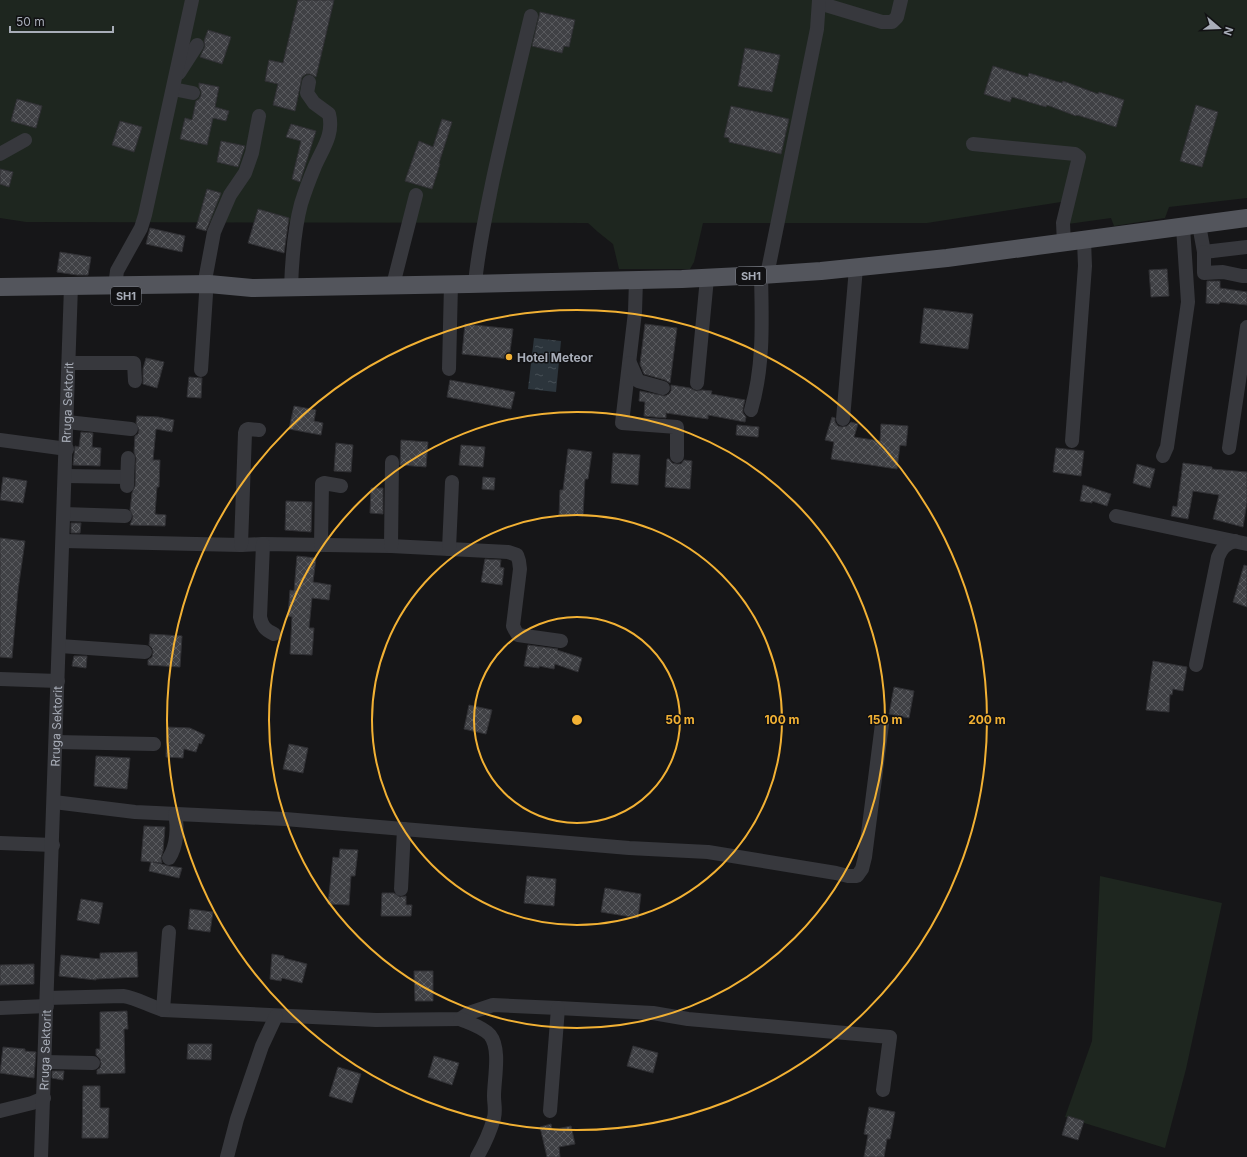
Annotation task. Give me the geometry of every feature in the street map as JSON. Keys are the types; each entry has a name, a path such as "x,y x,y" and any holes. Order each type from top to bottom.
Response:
{"main road":[{"name":"SH1","path":"0,287 72,291 205,289 636,280 764,275 856,268 947,258 1247,218"},
{"name":"SH1","path":"0,296 72,291 115,286 205,289"}],"street":[{"path":"115,286 117,271 141,228 145,215 192,0"},
{"path":"751,410 757,390 760,366 764,275 817,30 819,1 882,22 892,22 897,17 901,0"},
{"path":"475,284 486,215 501,142 531,16"},
{"path":"174,85 197,45"},
{"path":"290,287 296,232 301,205 312,175 329,137 331,124 329,114 314,103 307,94 309,82"},
{"path":"174,85 193,93"},
{"path":"201,370 206,275 214,232 230,195 245,173 252,153 259,116"},
{"path":"0,154 25,140"},
{"path":"973,144 1075,154 1079,157 1063,223 1064,243"},
{"path":"393,285 416,195"},
{"path":"1191,226 1204,252 1204,273 1223,272 1247,276"},
{"path":"1163,456 1167,447 1188,302 1191,226"},
{"path":"1072,441 1085,266 1084,240"},
{"path":"1204,252 1247,247"},
{"path":"843,419 856,268"},
{"path":"697,383 707,278"},
{"path":"636,280 635,312 622,423 677,427 676,456"},
{"path":"449,369 451,284"},
{"name":"Rruga Sektorit","path":"41,1157 72,291"},
{"path":"1229,448 1247,327"},
{"path":"70,363 134,363 135,381"},
{"path":"630,363 638,381 663,388"},
{"path":"67,422 131,429"},
{"path":"241,545 245,433 248,428 259,430"},
{"path":"0,440 67,449"},
{"path":"66,476 127,482 128,458"},
{"path":"391,546 392,462"},
{"path":"449,549 452,482"},
{"path":"321,545 322,484 341,486"},
{"path":"64,514 125,516"},
{"path":"1116,516 1241,542"},
{"path":"63,541 241,545 391,546 508,552 517,555 520,569 514,630 518,635 560,641"},
{"path":"1196,665 1218,557 1223,547 1229,543 1241,542"},
{"path":"264,544 260,617 262,625 267,631 274,634"},
{"path":"60,646 145,652"},
{"path":"0,680 58,681"},
{"path":"54,802 135,812 285,819 622,847 708,852 848,876 857,876 862,869 865,857 882,724"},
{"path":"56,742 154,744"},
{"path":"169,858 173,852 174,846 177,821 175,814"},
{"path":"401,889 404,829"},
{"path":"0,843 53,845"},
{"path":"163,1010 169,932"},
{"path":"0,1008 47,1002 123,996 133,998 149,1006 163,1010 376,1020 460,1019 485,1031 491,1036 495,1049 495,1111 486,1140 476,1157"},
{"path":"460,1019 469,1013 493,1005 653,1013 688,1019 890,1037 883,1090"},
{"path":"550,1111 558,1008"},
{"path":"227,1157 237,1119 262,1046 276,1016"},
{"path":"45,1062 93,1063"},
{"path":"0,1111 32,1103 44,1098"}],"shaded area":[{"path":"0,0 1247,0 1247,198 1169,207 1165,218 1114,226 1111,218 1068,224 1074,200 927,223 703,223 694,262 690,269 619,269 613,244 588,223 26,222 0,218"},
{"path":"1100,876 1222,903 1186,1069 1165,1148 1065,1117 1092,1041"}],"water":[{"path":"534,338 561,341 556,392 528,389"}],"building":[{"path":"298,0 334,0 316,77 306,74 302,77 295,111 273,105 278,84 265,81 269,60 283,63"},
{"path":"540,12 575,20 569,47 564,46 562,53 532,46"},
{"path":"208,30 231,37 222,64 200,57 205,46 204,41"},
{"path":"745,48 780,55 772,92 738,86"},
{"path":"993,66 1028,77 1029,73 1062,83 1063,81 1098,94 1099,92 1124,100 1116,127 1077,115 1076,116 1047,105 1046,107 1012,97 1010,102 984,94"},
{"path":"199,83 219,87 215,107 229,111 226,121 213,118 207,145 180,139 185,118 192,120 196,101 201,95"},
{"path":"17,99 42,106 36,128 11,121"},
{"path":"1196,105 1218,112 1202,167 1180,161"},
{"path":"731,106 789,119 781,154 729,142 729,138 724,137"},
{"path":"442,119 452,122 432,189 405,181 419,141 433,147"},
{"path":"120,121 142,127 134,152 112,145"},
{"path":"291,124 316,131 300,182 292,179 301,141 286,137"},
{"path":"221,141 245,146 238,167 217,162"},
{"path":"0,169 13,172 9,187 0,184"},
{"path":"207,189 221,193 206,231 196,228"},
{"path":"258,209 289,218 284,253 248,243"},
{"path":"150,228 185,236 182,252 146,244"},
{"path":"60,252 91,257 88,275 57,272"},
{"path":"1167,269 1169,296 1151,297 1149,270"},
{"path":"1207,281 1220,281 1220,288 1247,292 1247,305 1220,302 1219,304 1206,303"},
{"path":"924,308 973,314 968,349 920,343"},
{"path":"465,324 513,329 509,359 462,354"},
{"path":"645,324 677,328 670,383 644,374 640,364"},
{"path":"146,358 164,362 157,388 143,384 143,369"},
{"path":"189,377 202,378 201,398 187,397"},
{"path":"450,380 515,392 511,409 447,397"},
{"path":"671,385 690,388 696,391 712,391 711,394 745,400 743,413 746,417 745,422 708,415 708,419 666,413 666,418 644,416 645,402 639,401 640,391 665,396 671,391"},
{"path":"294,406 316,410 314,421 323,423 321,435 289,429"},
{"path":"137,416 158,417 174,420 172,432 156,429 153,460 160,460 159,487 157,487 155,514 166,515 165,526 130,525 133,517 130,510 132,493 135,486 135,436 138,434 139,430 136,423"},
{"path":"832,417 835,418 835,422 838,426 847,426 851,422 858,424 854,437 880,441 881,424 908,426 906,446 900,445 897,469 831,459 834,442 825,440"},
{"path":"737,425 759,427 758,437 736,435"},
{"path":"81,432 93,433 92,447 101,448 100,466 73,465 75,446 79,447"},
{"path":"401,440 428,442 426,467 400,465"},
{"path":"336,443 353,445 351,472 334,471"},
{"path":"461,445 485,447 483,467 459,465"},
{"path":"1056,448 1084,451 1081,476 1053,472"},
{"path":"568,449 592,452 588,479 585,479 583,516 559,515 560,490 563,490"},
{"path":"613,453 640,455 638,485 611,483"},
{"path":"667,459 669,459 672,463 677,464 681,464 684,460 692,461 690,489 665,487"},
{"path":"1183,463 1212,467 1212,469 1247,472 1247,502 1243,527 1213,519 1219,495 1193,491 1188,519 1171,516 1173,506 1177,507"},
{"path":"1137,464 1155,469 1150,488 1133,483"},
{"path":"3,477 27,481 23,503 0,500"},
{"path":"483,477 495,478 494,490 482,489"},
{"path":"1083,485 1111,494 1107,506 1092,501 1092,503 1080,501"},
{"path":"371,488 383,488 383,514 370,513"},
{"path":"286,501 312,502 311,532 285,530"},
{"path":"71,523 81,523 80,533 71,533"},
{"path":"0,538 25,541 18,590 12,658 0,657"},
{"path":"297,556 316,558 313,582 331,585 329,600 312,598 309,628 314,628 312,655 290,654 292,617 288,616 290,590 294,591"},
{"path":"485,559 501,560 500,567 504,568 502,585 481,582"},
{"path":"1244,565 1247,566 1247,607 1233,602"},
{"path":"150,634 182,636 180,667 148,665 148,660 152,657 153,652 149,645"},
{"path":"528,645 558,649 557,650 582,658 578,672 555,664 554,669 539,666 539,668 524,666"},
{"path":"74,656 87,656 86,668 72,666"},
{"path":"1153,661 1187,667 1183,691 1173,689 1172,695 1170,694 1169,712 1146,710"},
{"path":"894,687 914,691 909,718 889,714"},
{"path":"469,705 492,710 486,734 464,729"},
{"path":"167,727 190,728 205,735 201,744 199,743 196,752 184,749 183,758 166,757"},
{"path":"289,744 308,748 303,773 283,769"},
{"path":"96,756 130,758 127,789 94,786"},
{"path":"144,826 165,827 161,858 162,863 153,862 182,868 179,878 149,871 151,862 141,861"},
{"path":"340,849 358,850 355,876 351,876 349,905 328,904 333,857 339,858"},
{"path":"527,876 556,879 554,906 524,903"},
{"path":"605,888 641,894 638,918 601,912"},
{"path":"382,893 394,893 400,897 406,896 406,905 412,905 411,916 381,916"},
{"path":"81,899 103,903 99,924 77,920"},
{"path":"190,909 213,912 210,932 188,929"},
{"path":"137,952 138,977 96,980 59,976 61,955 100,959 100,953"},
{"path":"272,954 284,956 284,958 307,964 302,983 282,978 281,981 270,979"},
{"path":"34,964 34,984 0,985 0,965"},
{"path":"414,971 433,971 433,1001 415,1001"},
{"path":"127,1011 128,1029 124,1029 125,1073 97,1074 97,1070 100,1068 101,1064 100,1059 96,1055 96,1049 100,1049 100,1012"},
{"path":"188,1044 212,1044 211,1060 187,1059"},
{"path":"633,1046 658,1053 653,1073 627,1066"},
{"path":"3,1047 25,1049 25,1051 36,1052 34,1078 0,1073"},
{"path":"434,1056 459,1063 452,1085 428,1077"},
{"path":"338,1067 361,1074 352,1103 329,1096"},
{"path":"52,1071 64,1071 63,1080 52,1078"},
{"path":"83,1086 100,1086 100,1108 109,1108 108,1138 82,1138"},
{"path":"869,1107 895,1112 890,1139 887,1139 884,1157 864,1157 868,1135 864,1134"},
{"path":"1068,1116 1084,1121 1078,1140 1062,1135"},
{"path":"551,1124 552,1130 571,1126 575,1144 559,1147 560,1157 547,1157 540,1127"}],"place":[{"name":"Hotel Meteor","path":"509,357"}]}
